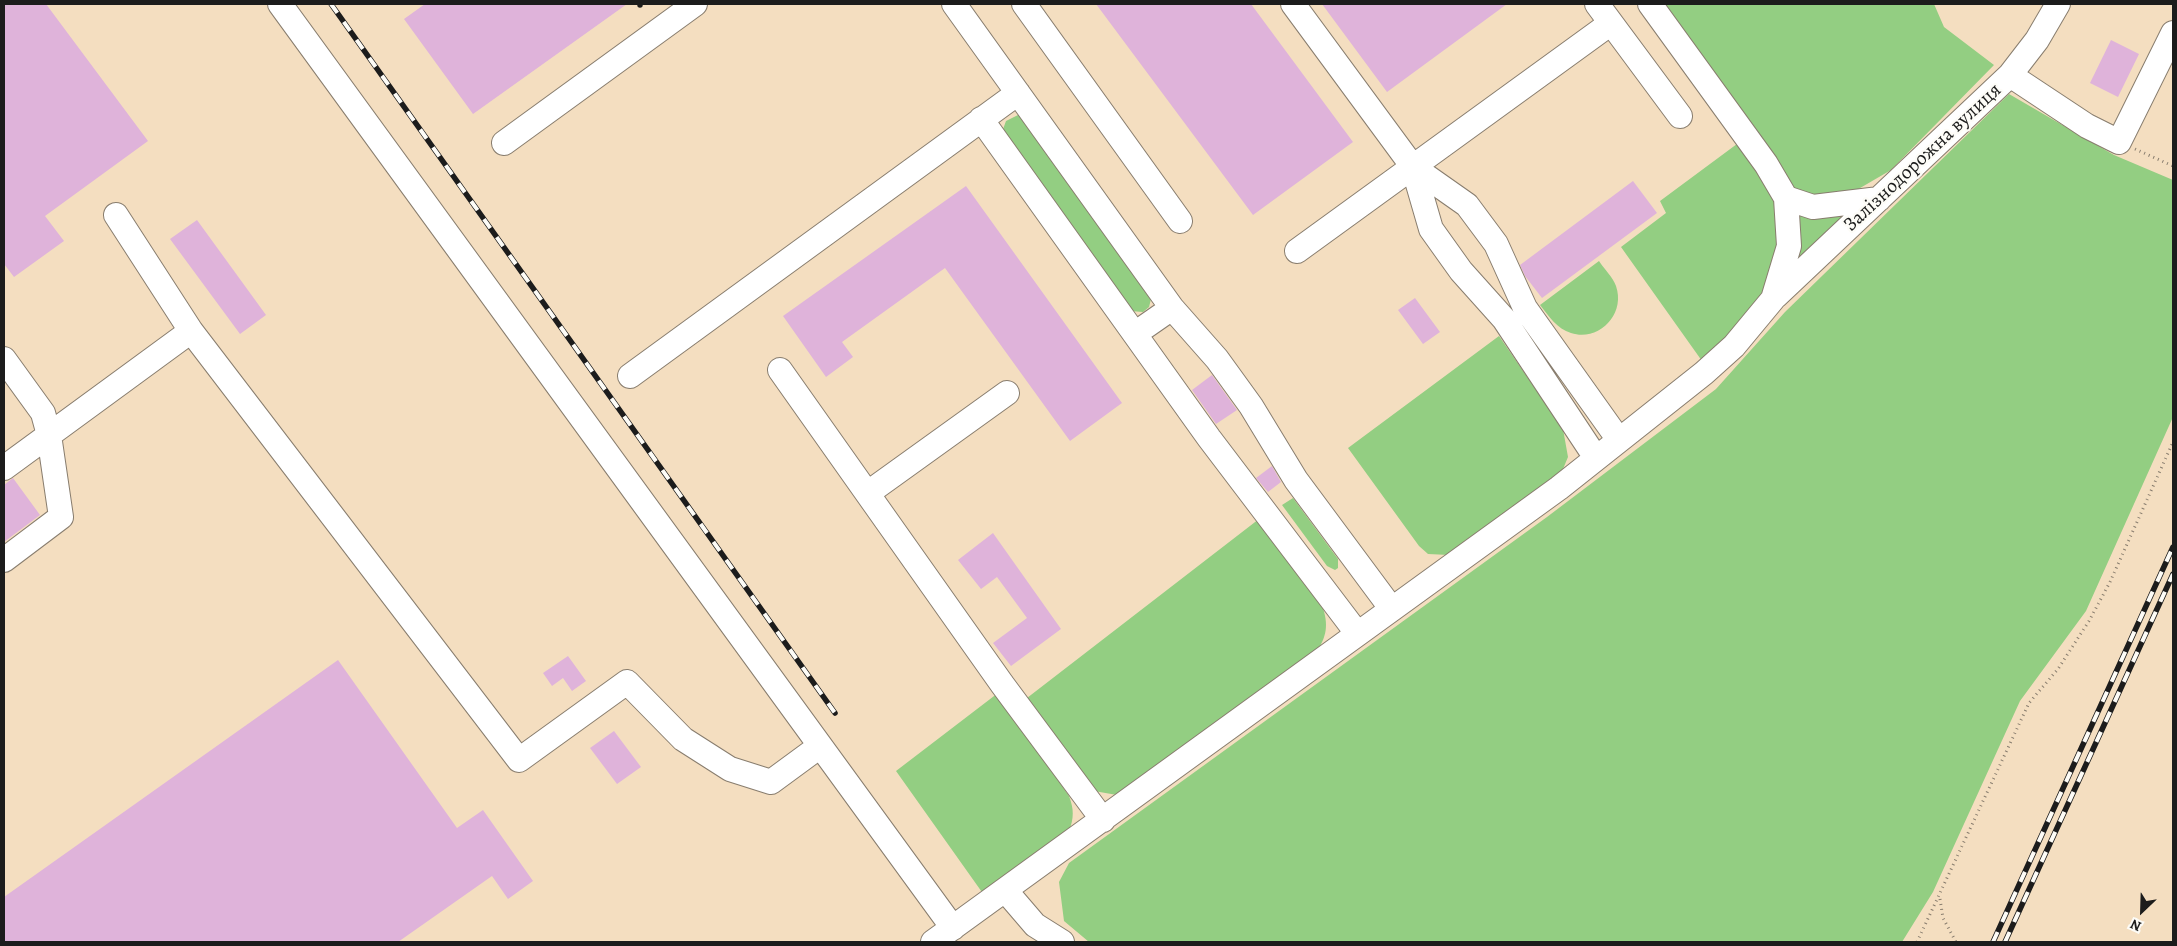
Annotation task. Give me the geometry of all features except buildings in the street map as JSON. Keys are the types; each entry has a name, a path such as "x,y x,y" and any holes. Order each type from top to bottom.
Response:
{"street":[{"path":"280,4 953,928"},
{"path":"504,143 695,4"},
{"path":"954,4 1172,308 1217,359 1251,406 1296,480 1391,608"},
{"path":"1024,4 1180,221"},
{"path":"1293,4 1413,167 1467,205 1496,244 1526,308 1619,440"},
{"path":"1597,4 1680,116"},
{"path":"1650,4 1766,164 1786,198 1789,246 1772,299"},
{"name":"Залізнодорожна вулиця","path":"933,942 1104,820 1391,608 1559,488 1722,357 1772,299 2010,75 2037,40 2058,4"},
{"path":"1297,251 1611,23"},
{"path":"2010,75 2087,126 2119,142 2173,33"},
{"path":"630,376 1018,93"},
{"path":"981,119 1210,438 1357,633"},
{"path":"1413,167 1431,229 1461,271 1504,319 1596,458"},
{"path":"1786,198 1813,207 1879,199"},
{"path":"116,215 191,331 519,760 626,682 683,738 730,769 771,782 820,746"},
{"path":"1136,333 1172,308"},
{"path":"4,468 191,331"},
{"path":"4,359 43,413 49,435 61,517 4,560"},
{"path":"780,370 1002,684 1104,820"},
{"path":"868,493 1007,393"},
{"path":"1005,890 1035,925 1062,942"}],"path":[{"path":"2119,142 2173,166"},
{"path":"1917,942 1940,899 2029,704 2058,668 2089,621 2110,582 2173,442"},
{"path":"1940,899 1943,918 1956,942"}],"green space":[{"path":"1663,4 1934,4 1944,27 1994,65 1891,170 1855,191 1824,198 1797,194"},
{"path":"2009,94 2114,155 2173,180 2173,417 2086,611 2020,701 1933,892 1902,942 1089,942 1064,921 1059,882 1069,863 1547,517 1716,389 1785,312"},
{"path":"1018,115 1024,116 1152,295 1149,307 1143,312 1130,311 1002,132 1006,121"},
{"path":"1741,141 1778,204 1780,239 1763,292 1740,324 1702,361 1621,247 1666,213 1660,201"},
{"path":"1796,209 1849,211 1790,267"},
{"path":"1599,261 1616,286 1617,307 1613,316 1600,330 1591,334 1581,335 1566,331 1554,322 1540,305"},
{"path":"1499,336 1563,429 1568,457 1563,469 1554,480 1449,555 1428,554 1419,546 1348,448"},
{"path":"1293,498 1338,559 1338,568 1335,570 1327,566 1282,505"},
{"path":"1259,519 1322,605 1326,619 1326,631 1319,648 1315,654 1117,795 1094,791 1027,698"},
{"path":"998,693 1069,796 1073,809 1073,818 1069,831 984,895 896,771"}],"railway":[{"path":"331,4 835,713"},
{"path":"1993,942 2173,547"},
{"path":"2005,942 2173,574"}]}
